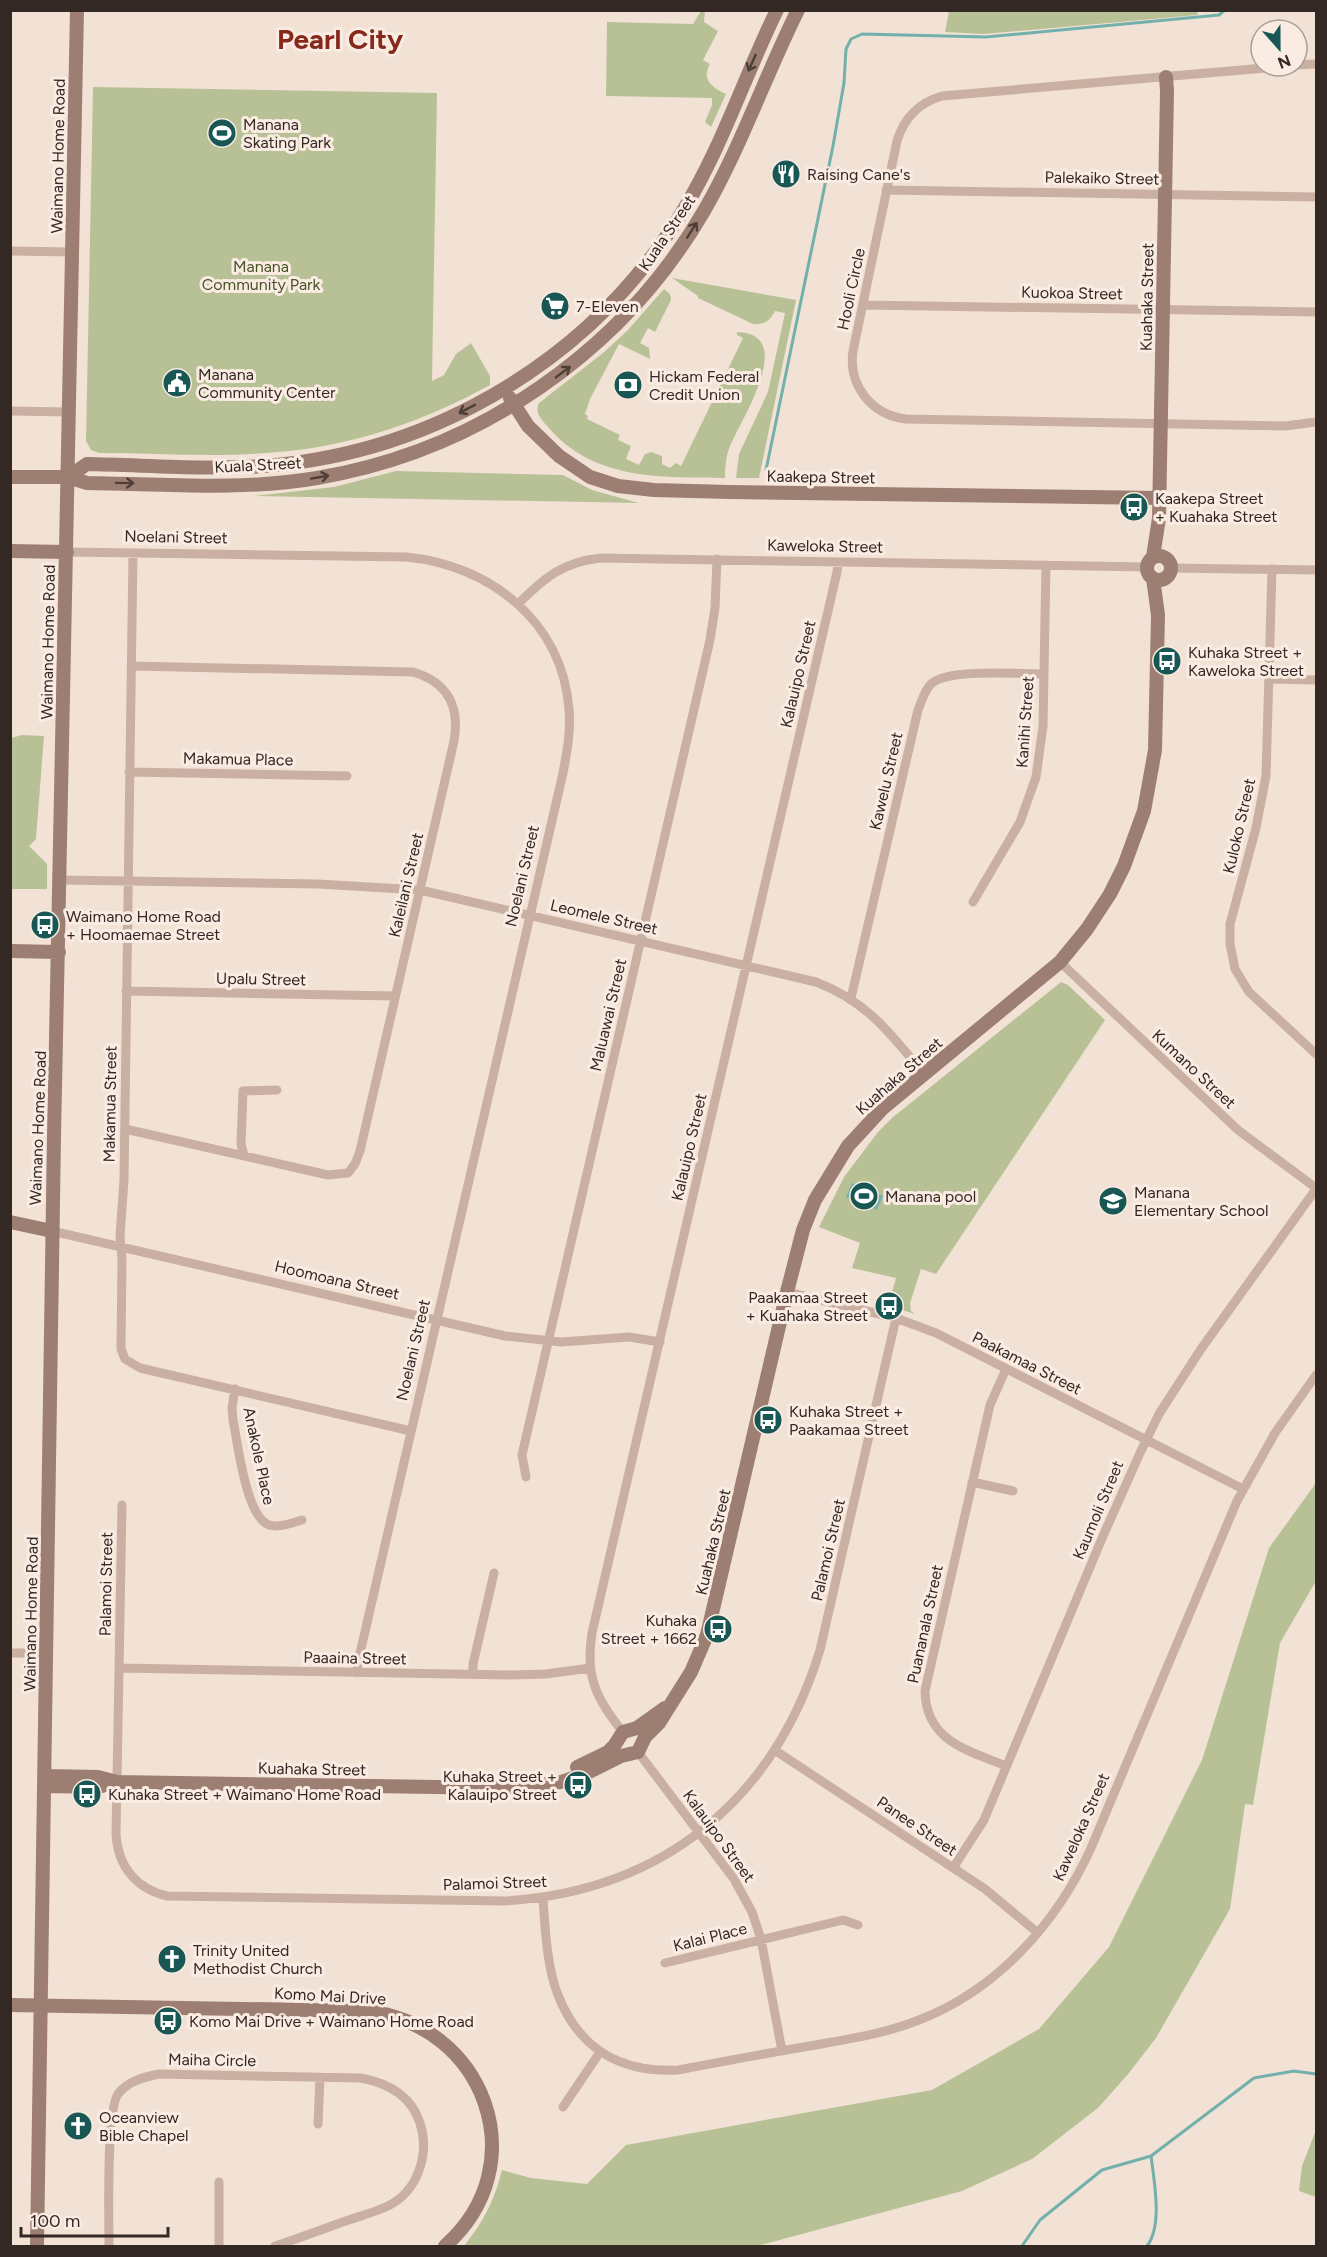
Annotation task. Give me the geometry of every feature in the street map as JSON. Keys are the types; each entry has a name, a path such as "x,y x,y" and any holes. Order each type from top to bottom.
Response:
{"main road":[{"name":"Waimano Home Road","path":"37,2247 52,1232 77,10"},
{"name":"Kuala Street","path":"68,477 87,464 245,466 281,464 366,449 430,427 504,389 538,367 597,318 644,266 674,225 699,183 777,10"},
{"name":"Kuala Street","path":"68,477 87,483 226,485 316,478 371,466 422,450 466,431 514,405 548,383 592,347 627,314 689,235 709,202 798,10"},
{"name":"Kuahaka Street","path":"45,1781 98,1777 117,1782 501,1788 561,1782 576,1777 636,1750 659,1723 691,1672 707,1635 787,1292 803,1230 815,1200 832,1170 865,1126 924,1074 1060,962 1087,929 1110,894 1131,850 1144,811 1155,750 1166,77"},
{"path":"644,266 658,277"},
{"name":"Kaakepa Street","path":"504,389 538,436 572,466 602,482 630,488 1159,498"},
{"path":"10,477 68,477"},
{"name":"Noelani Street","path":"10,551 67,552"},
{"path":"10,951 59,952"},
{"name":"Hoomoana Street","path":"10,1222 52,1232"},
{"name":"Kuahaka Street","path":"542,1783 608,1752 624,1734 646,1723 669,1705"},
{"path":"624,1734 640,1735 636,1750 621,1749 624,1734"},
{"name":"Komo Mai Drive","path":"10,2005 365,2011 396,2016 428,2031 456,2054 473,2076 484,2100 491,2126 491,2162 484,2189 466,2225 445,2247"}],"street":[{"name":"Hooli Circle","path":"1249,70 934,98 918,107 900,130 852,357 854,375 866,399 886,414 906,419 1285,426 1317,422"},
{"name":"Palekaiko Street","path":"886,190 1317,197"},
{"path":"10,251 73,252"},
{"name":"Kuokoa Street","path":"863,305 1317,312"},
{"path":"10,411 69,412"},
{"name":"Noelani Street","path":"67,552 426,559 447,564 480,577 518,603 544,637 559,665 570,720 567,754 357,1673"},
{"name":"Makamua Street","path":"133,553 125,1129 121,1248 121,1339 125,1359 140,1368 411,1431"},
{"name":"Kaweloka Street","path":"518,603 551,574 587,559 717,559 1317,570"},
{"name":"Maluawai Street","path":"526,1477 522,1455 710,640 715,608 717,559"},
{"name":"Kalauipo Street","path":"624,1734 599,1699 590,1668 592,1633 838,562"},
{"name":"Kanihi Street","path":"973,902 1009,843 1031,796 1042,742 1046,566"},
{"name":"Kuloko Street","path":"1272,569 1266,776 1256,828 1230,924 1231,950 1235,969 1249,992 1317,1054"},
{"name":"Kaleilani Street","path":"125,1129 328,1175 348,1173 355,1164 360,1151 457,723 454,707 449,697 435,681 424,675 401,670 131,666"},
{"name":"Kawelu Street","path":"851,998 918,710 925,692 933,682 950,676 1044,674"},
{"path":"1270,679 1317,680"},
{"name":"Makamua Place","path":"129,772 347,776"},
{"name":"Leomele Street","path":"60,880 318,884 420,890 816,982 851,998 880,1022 924,1074"},
{"name":"Kumano Street","path":"1060,962 1230,1123 1317,1189"},
{"name":"Upalu Street","path":"126,991 395,996"},
{"path":"244,1155 241,1144 243,1091 277,1090"},
{"name":"Kaumoli Street","path":"953,1868 984,1820 1103,1536 1146,1440 1201,1348 1317,1189"},
{"name":"Hoomoana Street","path":"52,1232 505,1336 548,1341 586,1341 629,1337 660,1342"},
{"name":"Paakamaa Street","path":"787,1292 896,1318 936,1333 1243,1489"},
{"name":"Palamoi Street","path":"122,1505 116,1835 119,1854 128,1872 136,1881 144,1887 167,1896 505,1901 543,1898 599,1885 633,1871 671,1851 699,1832 744,1791 776,1750 800,1708 820,1650 896,1318"},
{"name":"Puananala Street","path":"1006,1369 990,1405 926,1680 925,1700 930,1718 948,1741 1006,1766"},
{"name":"Kaweloka Street","path":"543,1898 552,1972 557,1993 573,2024 585,2038 600,2052 628,2065 663,2071 678,2070 878,2033 920,2020 954,2003 994,1976 1038,1933 1072,1886 1086,1859 1243,1489 1275,1433 1317,1375"},
{"name":"Anakole Place","path":"235,1389 233,1420 249,1498 254,1511 270,1525 279,1526 302,1520"},
{"path":"972,1482 1013,1491"},
{"path":"473,1674 473,1664 494,1573"},
{"path":"10,1653 47,1653"},
{"name":"Paaaina Street","path":"119,1668 546,1674 590,1668"},
{"name":"Kalauipo Street","path":"636,1750 744,1894 761,1940 782,2051"},
{"name":"Panee Street","path":"776,1750 1002,1902 1038,1933"},
{"name":"Kalai Place","path":"665,1963 843,1920 858,1925"},
{"path":"563,2107 600,2052"},
{"name":"Maiha Circle","path":"109,2247 111,2118 114,2103 124,2088 143,2077 159,2074 374,2080 384,2083 405,2097 415,2111 424,2140 422,2163 411,2186 396,2201 387,2206 275,2247"},
{"path":"318,2124 320,2078"},
{"path":"219,2181 219,2247"}],"green space":[{"path":"949,10 1198,11 1197,15 984,34 945,32"},
{"path":"701,11 705,11 704,22 718,31 703,60 710,64 707,79 712,86 726,94 711,127 705,122 712,105 712,98 606,96 607,22 693,24"},
{"name":"Manana Community Park","path":"93,87 437,93 432,381 444,375 456,354 471,343 490,376 490,385 440,410 388,430 306,449 256,454 211,455 99,453 91,450 86,441"},
{"path":"672,278 796,300 759,478 736,478 739,454 768,392 785,313 775,311 766,322 753,324 698,298"},
{"path":"664,289 670,294 671,300 655,332 648,328 640,343 649,348 650,359 619,344 590,399 585,414 588,416 587,419 620,435 618,440 631,446 626,459 639,465 645,454 651,452 662,456 662,464 670,468 676,463 681,466 743,338 737,335 737,332 755,336 763,347 764,362 753,399 729,450 725,478 653,476 607,467 586,458 566,445 538,413 539,403 603,353 627,331"},
{"path":"396,471 563,475 592,490 639,503 254,496 334,487"},
{"path":"22,735 44,736 36,839 29,846 47,864 47,889 11,889 11,738"},
{"path":"1061,982 1068,985 1105,1020 936,1274 921,1269 910,1303 911,1311 915,1314 883,1304 890,1299 896,1278 852,1268 860,1243 819,1227 844,1177 878,1132 892,1118"},
{"path":"1316,1483 1316,1581 1280,1643 1253,1805 1245,1804 1230,1909 1156,2038 1098,2108 1032,2159 962,2191 757,2246 464,2246 487,2210 502,2170 531,2178 587,2184 626,2145 932,2090 1039,2029 1109,1947 1202,1760 1269,1548"},
{"path":"1316,2130 1316,2197 1299,2191 1302,2166"}],"water":[{"name":"Manana pool","path":"852,1183 883,1196 877,1210 846,1197"}],"waterway":[{"path":"766,470 833,146 844,83 846,49 851,39 862,34 986,37 1219,15 1225,10"},
{"path":"1147,2246 1155,2227 1156,2215 1151,2156 1254,2078 1294,2071 1316,2074"},
{"path":"1022,2246 1040,2220 1102,2170 1151,2156"}],"place":[{"name":"Manana Skating Park","path":"222,133"},
{"name":"Raising Cane's","path":"786,174"},
{"name":"7-Eleven","path":"555,306"},
{"name":"Manana Community Center","path":"177,383"},
{"name":"Hickam Federal Credit Union","path":"628,385"},
{"name":"Kaakepa Street + Kuahaka Street","path":"1134,507"},
{"name":"Kuhaka Street + Kaweloka Street","path":"1167,661"},
{"name":"Waimano Home Road + Hoomaemae Street","path":"45,925"},
{"name":"Manana pool","path":"864,1196"},
{"name":"Manana Elementary School","path":"1113,1201"},
{"name":"Paakamaa Street + Kuahaka Street","path":"889,1306"},
{"name":"Kuhaka Street + Paakamaa Street","path":"768,1420"},
{"name":"Kuhaka Street + 1662","path":"718,1629"},
{"name":"Kuhaka Street + Kalauipo Street","path":"578,1785"},
{"name":"Kuhaka Street + Waimano Home Road","path":"87,1794"},
{"name":"Trinity United Methodist Church","path":"172,1959"},
{"name":"Komo Mai Drive + Waimano Home Road","path":"168,2021"},
{"name":"Oceanview Bible Chapel","path":"78,2126"}],"district":[{"name":"Pearl City","path":"340,39"}]}
